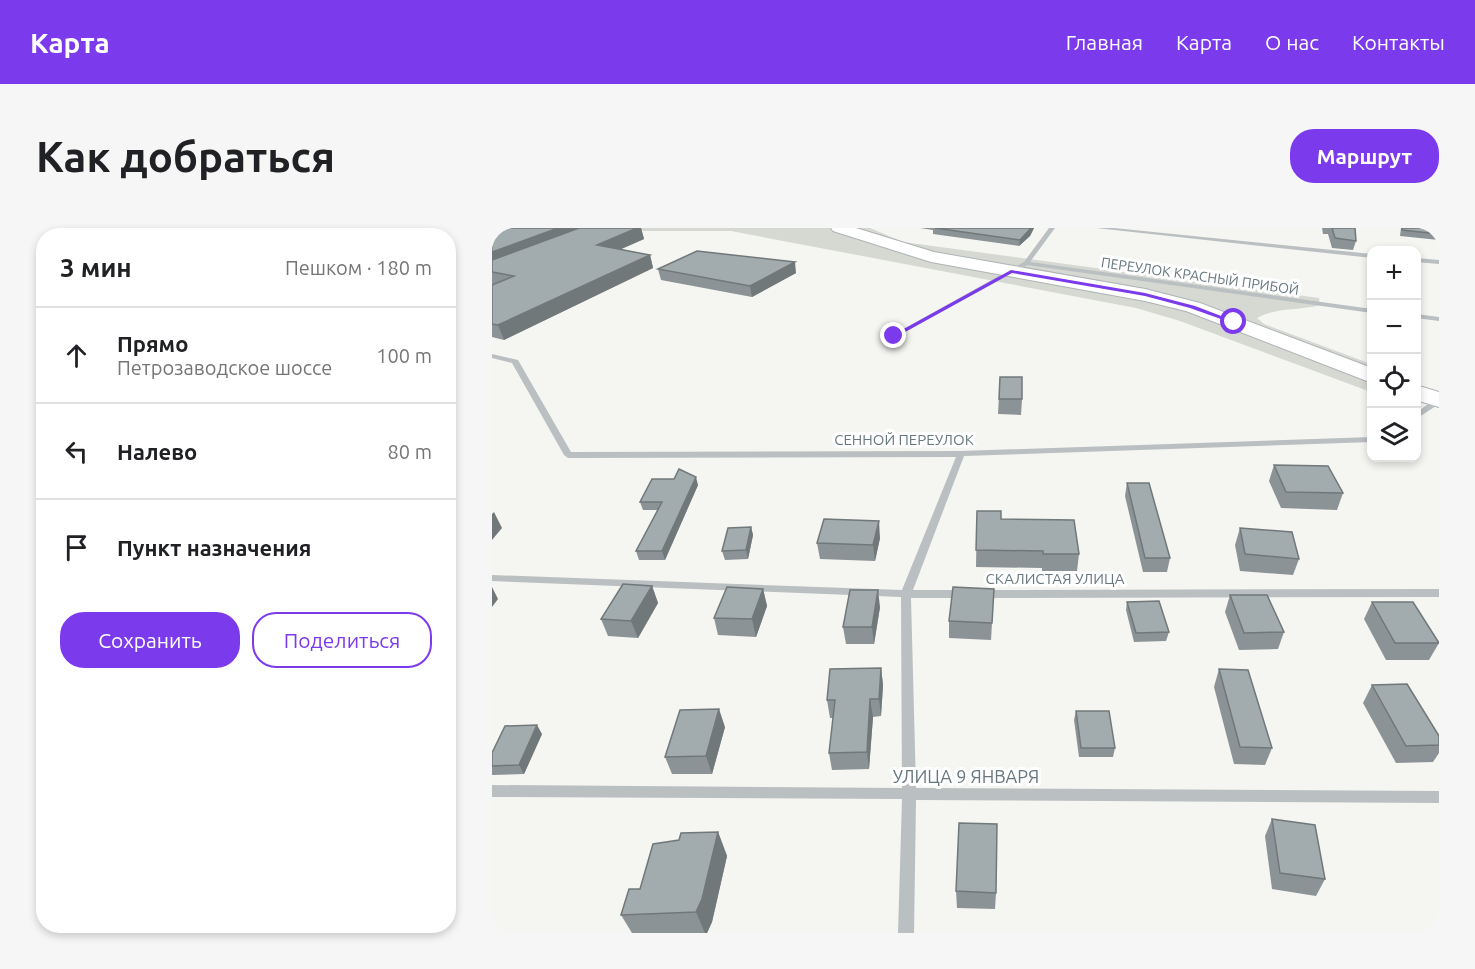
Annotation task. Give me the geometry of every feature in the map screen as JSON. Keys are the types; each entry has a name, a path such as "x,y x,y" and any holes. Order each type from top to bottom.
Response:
{"main road":[{"path":"839,228 931,257 1019,267 1192,307 1367,374"},
{"path":"1421,394 1439,400"}],"street":[{"path":"894,336 1019,267 1052,228"},
{"path":"1099,228 1367,256"},
{"path":"1421,260 1439,262"},
{"name":"ПЕРЕУЛОК КРАСНЫЙ ПРИБОЙ","path":"1019,267 1367,310"},
{"path":"1421,317 1439,319"},
{"name":"СЕННОЙ ПЕРЕУЛОК","path":"492,356 515,362 568,455 961,454 1367,439"},
{"path":"1421,413 1439,400"},
{"path":"906,933 909,795 906,594 961,454"},
{"name":"СКАЛИСТАЯ УЛИЦА","path":"492,578 906,594 1439,593"},
{"name":"УЛИЦА 9 ЯНВАРЯ","path":"492,791 1439,797"}],"shaded area":[{"path":"626,228 870,228 903,242 1319,298 1320,305 1272,312 1257,318 1264,324 1367,363 1367,391 1180,321 1136,308 731,231 644,231"}],"building":[{"path":"492,228 558,228 492,252"},
{"path":"579,228 637,228 597,245 650,255 498,325 492,324 492,285 514,276 492,272 492,260"},
{"path":"935,228 1031,228 1020,240"},
{"path":"1332,228 1355,228 1356,241 1335,238"},
{"path":"1402,228 1439,228 1439,234 1402,230"},
{"path":"697,251 795,262 750,286 658,269"},
{"path":"1000,377 1022,377 1022,399 999,399"},
{"path":"1274,465 1328,466 1343,493 1286,492"},
{"path":"679,469 696,477 662,551 636,551 662,502 640,502 652,479 674,479"},
{"path":"1127,483 1149,483 1170,558 1145,558"},
{"path":"977,511 1001,511 1001,519 1074,520 1079,554 976,550"},
{"path":"824,519 879,521 873,545 817,543"},
{"path":"751,527 746,550 722,551 728,528"},
{"path":"1240,528 1292,532 1299,559 1245,554"},
{"path":"623,584 652,586 631,621 601,619"},
{"path":"727,587 763,589 752,619 714,618"},
{"path":"953,587 994,589 992,623 949,621"},
{"path":"850,590 878,590 872,627 843,627"},
{"path":"1230,595 1267,595 1284,632 1244,633"},
{"path":"1159,601 1169,632 1136,633 1127,602"},
{"path":"1372,602 1413,602 1439,643 1395,643"},
{"path":"881,668 879,699 870,699 867,752 829,753 835,700 827,700 830,669"},
{"path":"1219,669 1248,670 1272,748 1240,747"},
{"path":"1407,684 1439,736 1439,745 1406,746 1372,685"},
{"path":"719,709 706,756 665,757 680,710"},
{"path":"1076,711 1109,711 1115,748 1081,748"},
{"path":"537,725 519,765 492,766 492,753 505,726"},
{"path":"1272,819 1315,825 1325,879 1280,873"},
{"path":"959,823 997,824 996,893 956,891"},
{"path":"718,832 702,899 696,912 621,915 629,889 640,889 653,844 679,840 681,833"}],"route":[{"path":"894,336 1011,271 1145,295 1192,307 1234,322"}]}
